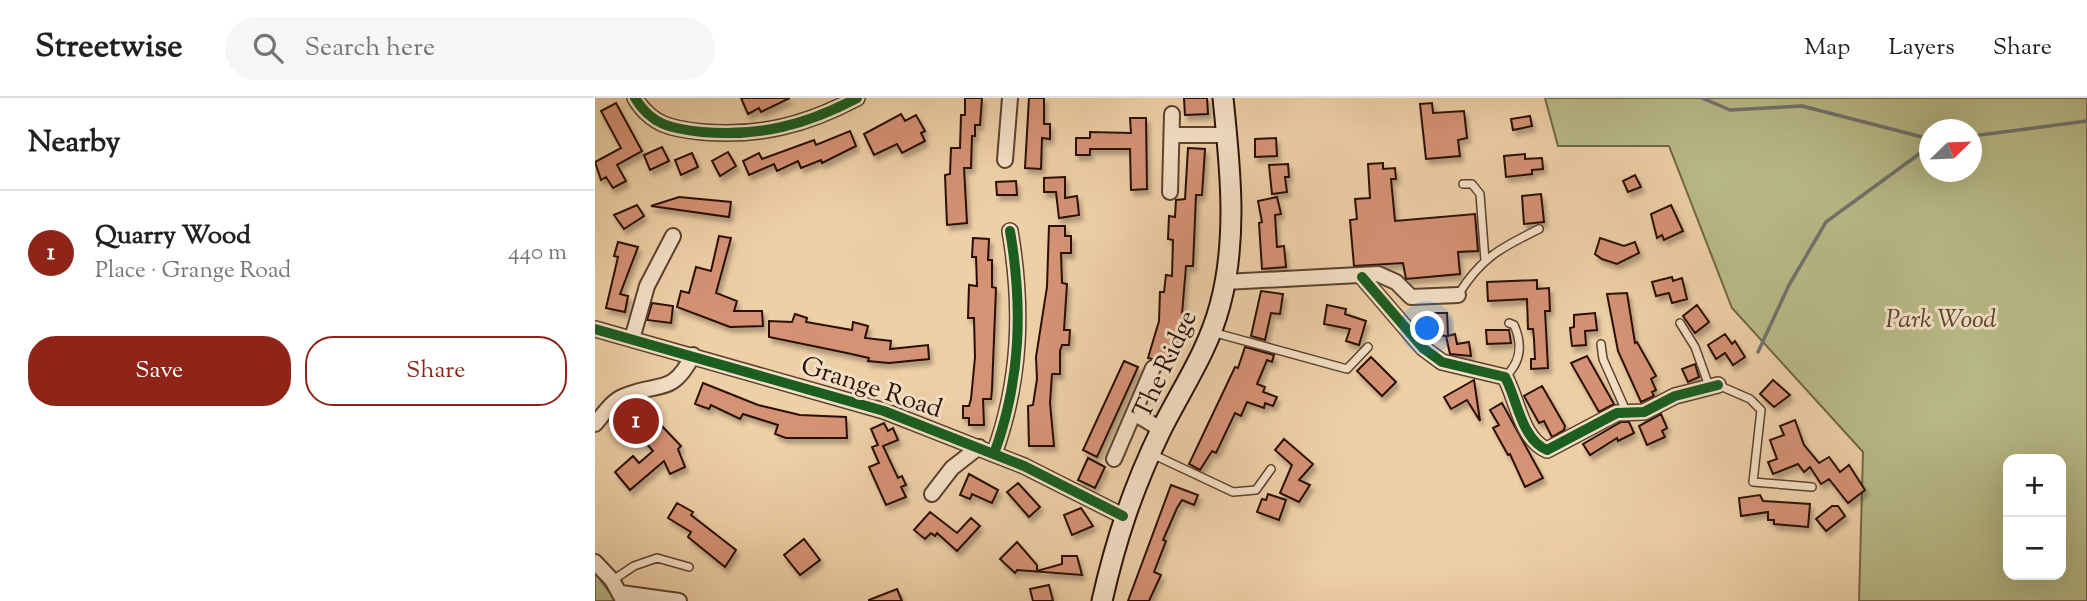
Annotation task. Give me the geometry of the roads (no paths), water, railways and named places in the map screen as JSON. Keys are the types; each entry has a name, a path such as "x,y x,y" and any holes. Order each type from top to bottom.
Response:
{"main road":[{"name":"The Ridge","path":"1102,601 1123,516 1161,430 1194,373 1212,331 1225,282 1231,235 1223,98"}],"street":[{"path":"635,98 643,111 658,124 681,130 753,134 809,121 857,98"},
{"path":"1005,160 1010,98"},
{"path":"1170,192 1172,114"},
{"path":"1172,135 1227,135"},
{"path":"994,453 1013,389 1017,364 1018,308 1010,231"},
{"path":"632,339 647,286 673,236"},
{"path":"1225,282 1356,274 1362,277 1423,348 1442,362 1505,377 1516,408 1537,444 1547,450 1626,411 1644,412 1675,396 1713,386"},
{"path":"1362,277 1378,274 1396,282 1411,297 1458,295"},
{"name":"Grange Road","path":"595,329 884,411 994,453 1123,516"},
{"path":"595,424 619,398 665,386 681,377 693,355"},
{"path":"1114,459 1153,368"},
{"path":"1134,413 1161,430"},
{"path":"932,494 952,468 979,447"},
{"path":"595,562 612,580 622,597 679,601"}],"lane":[{"path":"1463,184 1472,184 1480,194 1485,260"},
{"path":"1458,295 1474,269 1485,260 1539,229"},
{"path":"1505,377 1518,363 1519,355 1517,331 1509,323"},
{"path":"1680,323 1695,347 1713,386 1750,399 1761,410 1753,482 1812,487"},
{"path":"1212,331 1347,369 1368,347"},
{"path":"1601,344 1603,359 1626,411"},
{"path":"1151,453 1233,492 1256,490 1271,469"},
{"path":"612,580 634,566 657,558 689,567"}],"waterway":[{"path":"1702,98 1730,110 1802,106 1919,136"},
{"path":"1982,135 2087,121"},
{"path":"1758,352 1789,285 1826,222 1919,154"}],"place":[{"name":"Quarry Wood","path":"636,421"}],"park label":[{"name":"Park Wood","path":"1941,318"}]}
